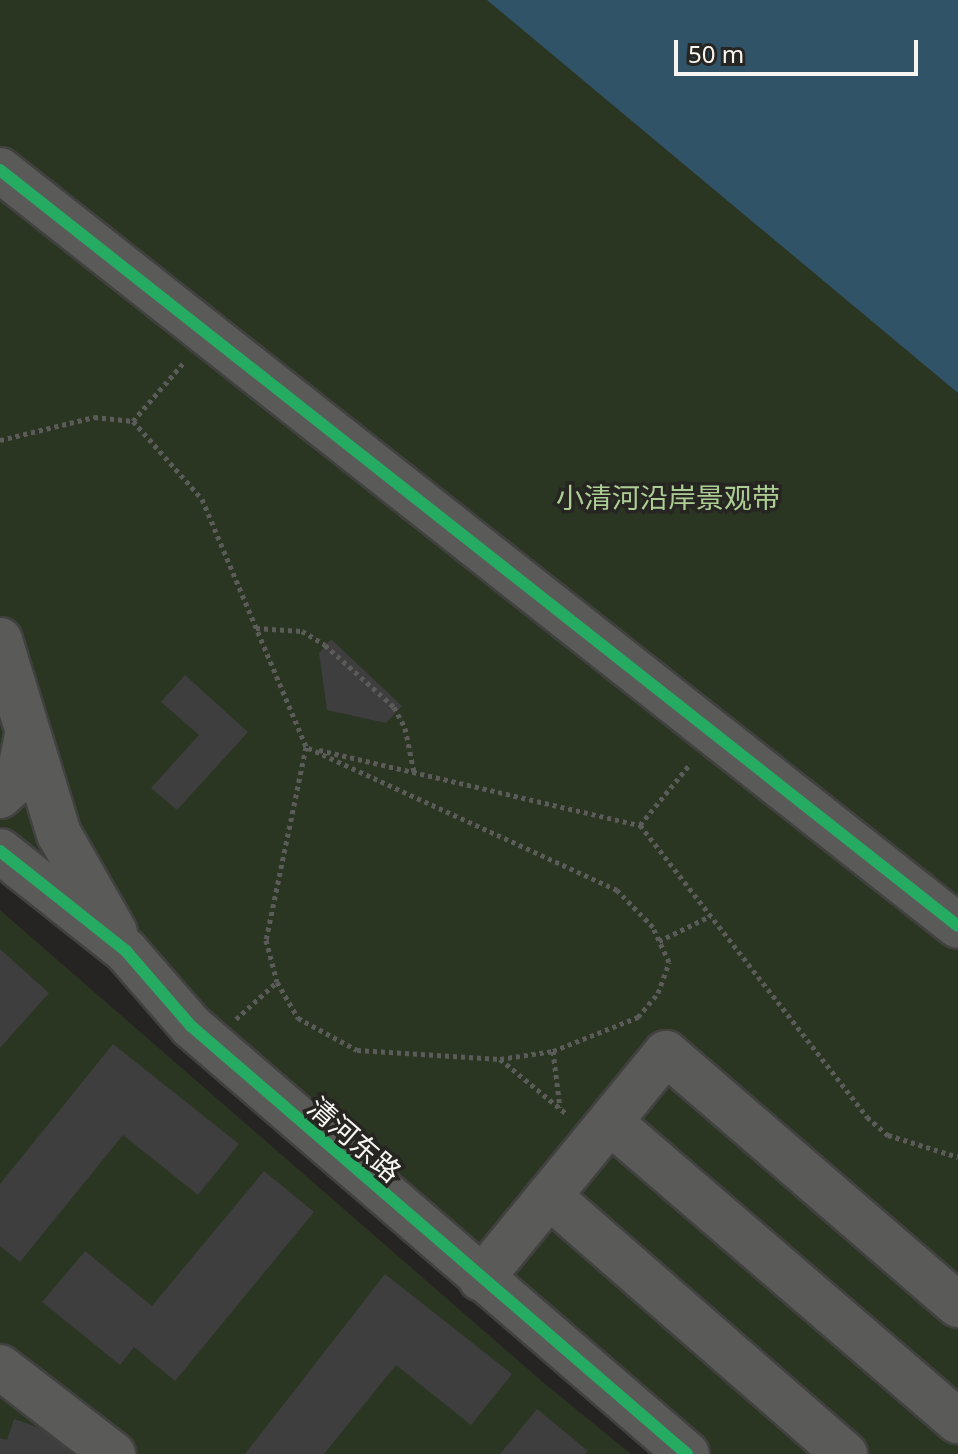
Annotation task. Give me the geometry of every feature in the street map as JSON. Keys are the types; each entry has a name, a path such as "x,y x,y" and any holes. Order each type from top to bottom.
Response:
{"street":[{"path":"0,170 717,731 958,926"},
{"name":"清河东路","path":"0,640 59,834 126,951"},
{"path":"0,796 18,780 27,735"},
{"name":"清河东路","path":"0,851 126,951 210,1043 687,1454"},
{"path":"481,1279 666,1053 958,1305"},
{"path":"603,1130 958,1421"},
{"path":"549,1196 845,1454"},
{"path":"0,1367 113,1454"}],"path":[{"path":"133,421 209,333"},
{"path":"0,440 94,417 133,421 202,499 306,747 266,940 277,982 298,1018 357,1050 500,1059 553,1051 638,1017 658,993 669,962 659,941 617,890 306,747"},
{"path":"256,628 302,631 371,686 394,707 405,728 414,772"},
{"path":"640,825 717,731"},
{"path":"306,747 640,825 867,1117 888,1135 958,1157"},
{"path":"659,941 710,916"},
{"path":"210,1043 277,982"},
{"path":"553,1051 560,1109"},
{"path":"500,1059 560,1109 603,1130"}],"green space":[{"name":"小清河沿岸景观带","path":"0,0 491,0 958,392 958,1454 687,1454 0,851"},
{"path":"0,910 544,1383 631,1454 0,1454"}],"water":[{"path":"487,0 958,0 958,393"}],"building":[{"path":"331,639 402,706 386,723 327,710 319,653"},
{"path":"185,675 248,732 177,810 151,788 199,735 161,702"},
{"path":"0,949 49,993 0,1048"},
{"path":"113,1044 239,1144 198,1195 123,1135 20,1262 0,1246 0,1184"},
{"path":"264,1171 314,1212 175,1381 134,1347 120,1365 42,1302 85,1251 152,1306"},
{"path":"385,1274 512,1374 471,1425 396,1365 324,1454 245,1454"},
{"path":"537,1409 588,1451 585,1454 500,1454"},
{"path":"14,1419 76,1441 71,1454 0,1454 0,1438 7,1440"}],"cycle path":[{"path":"0,170 958,926"},
{"path":"0,851 126,951 191,1026 687,1454"}]}
